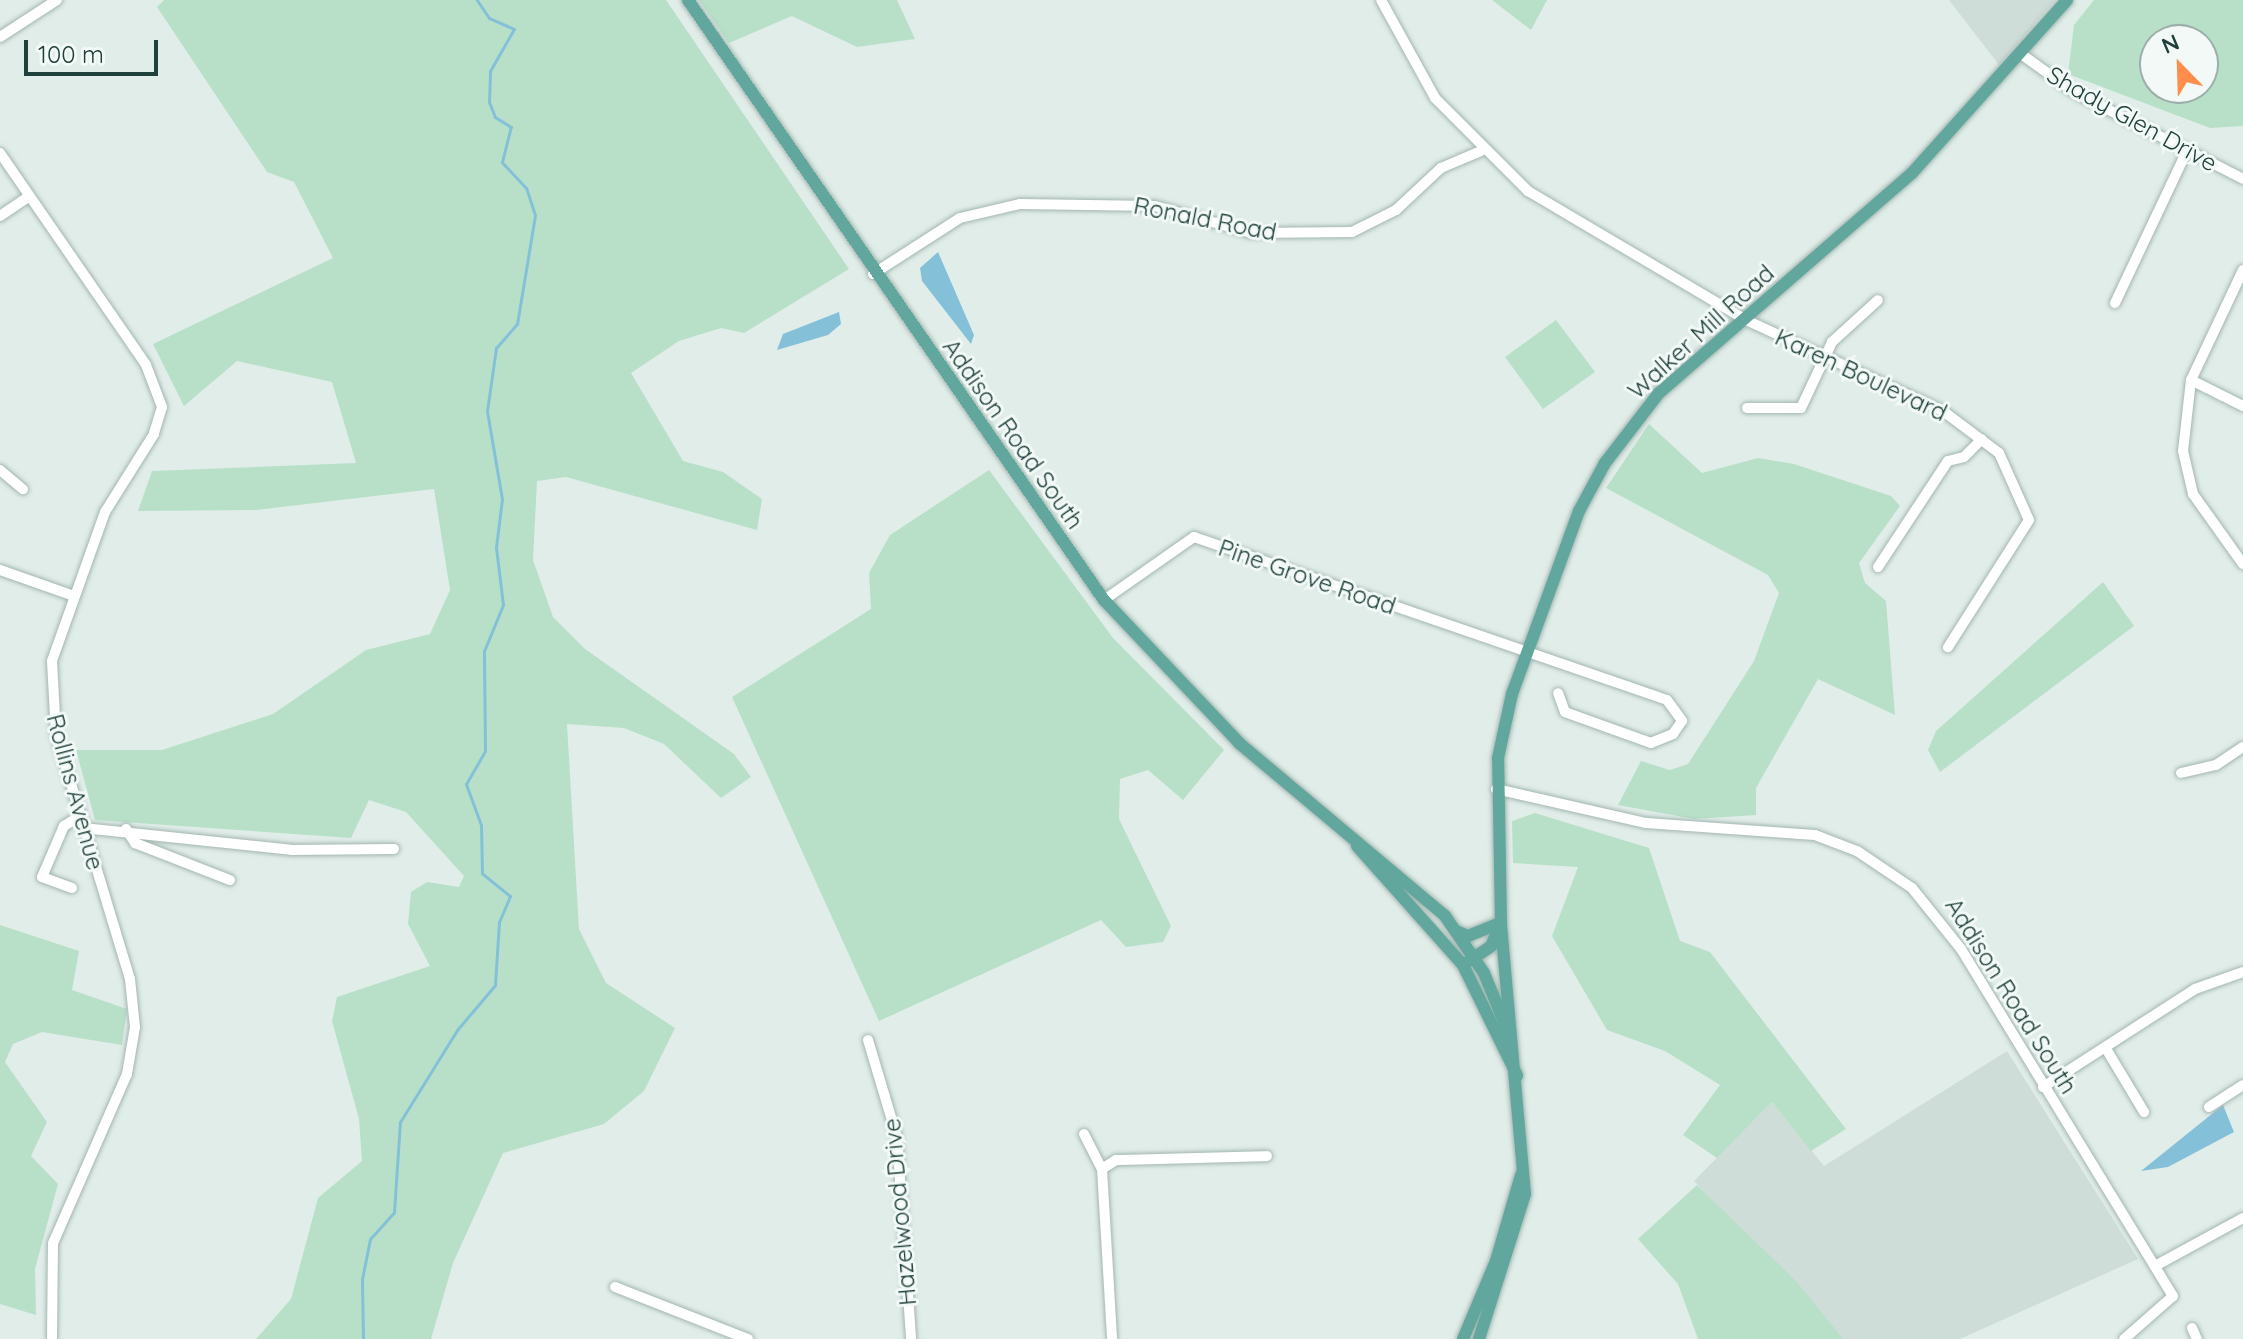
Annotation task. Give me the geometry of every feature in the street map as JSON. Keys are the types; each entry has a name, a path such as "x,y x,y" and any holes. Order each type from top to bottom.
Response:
{"main road":[{"name":"Addison Road South","path":"688,0 873,274 1104,600 1181,688 1357,846 1463,965"},
{"name":"Walker Mill Road","path":"1479,1339 1515,1237 1523,1169 1519,1072 1501,923 1496,789 1504,718 1528,650 1605,463 1659,393 1884,200 2024,56 2067,0"},
{"name":"Addison Road South","path":"1357,846 1394,869 1456,931 1475,957 1519,1072"},
{"path":"1456,931 1468,936 1501,923"},
{"path":"1463,965 1491,946 1501,923"},
{"name":"Walker Mill Road","path":"1463,965 1519,1072"},
{"name":"Walker Mill Road","path":"1463,1339 1496,1261 1523,1169"}],"street":[{"path":"0,37 57,0"},
{"name":"Karen Boulevard","path":"1381,0 1435,98 1481,151 1528,191 1746,320 1943,411 1982,439 2024,495 2029,520 1948,647"},
{"name":"Shady Glen Drive","path":"2024,56 2187,151 2243,179"},
{"name":"Ronald Road","path":"873,274 960,218 1020,204 1155,206 1252,233 1352,232 1396,210 1441,168 1481,151"},
{"path":"2115,303 2187,151"},
{"name":"Rollins Avenue","path":"0,153 161,398 154,434 105,512 71,595 51,688 83,828 130,979 135,1027 127,1074 57,1231 49,1277 52,1339"},
{"path":"0,216 28,197"},
{"path":"2243,270 2239,289 2191,380 2183,451 2193,494 2243,564"},
{"path":"1747,408 1799,410 1838,334 1878,300"},
{"path":"2191,380 2243,406"},
{"path":"1878,567 1948,461 1964,457 1982,439"},
{"path":"0,470 23,489"},
{"name":"Pine Grove Road","path":"1104,600 1191,536 1528,650"},
{"path":"0,570 71,595"},
{"path":"1528,650 1667,700 1682,721 1673,734 1651,743 1565,712 1558,693"},
{"path":"2181,773 2216,765 2243,747"},
{"name":"Addison Road South","path":"1496,789 1683,828 1801,832 1857,851 1912,888 1947,928 2173,1296 2124,1339"},
{"path":"72,888 42,877 64,826 80,816"},
{"path":"83,828 126,829 291,850 394,849"},
{"path":"126,829 135,843 230,880"},
{"path":"2043,1087 2195,989 2243,972"},
{"name":"Hazelwood Drive","path":"868,1040 897,1137 911,1339"},
{"path":"2105,1047 2144,1112"},
{"path":"2209,1107 2243,1085"},
{"path":"1084,1134 1102,1169 1112,1339"},
{"path":"1102,1169 1116,1160 1267,1156"},
{"path":"2155,1266 2243,1218"},
{"path":"615,1287 748,1339"}],"shaded area":[{"path":"1949,0 2055,0 1999,65"},
{"path":"2007,1051 2138,1259 1960,1339 1843,1339 1694,1181 1772,1102 1824,1166"}],"green space":[{"path":"164,0 666,0 849,269 744,333 721,328 679,341 631,373 683,461 723,472 762,499 757,530 566,477 537,481 533,560 553,617 585,649 734,754 751,777 721,798 664,744 624,728 567,724 579,929 606,983 675,1028 644,1091 604,1124 503,1153 453,1263 431,1339 256,1339 291,1299 318,1198 362,1161 359,1119 332,1021 337,997 430,966 408,924 411,892 427,882 459,887 464,876 406,812 369,800 351,838 95,820 76,750 162,750 273,714 366,650 430,634 450,590 434,489 256,510 138,511 152,471 356,463 332,382 237,361 184,406 153,344 333,258 294,182 267,172 157,7"},
{"path":"699,0 897,0 915,39 857,47 792,16 729,43"},
{"path":"1492,0 1547,0 1531,30"},
{"path":"2094,0 2243,0 2243,126 2210,128 2147,104 2219,104 2219,24 2139,24 2139,101 2068,74 2074,25"},
{"path":"1556,320 1595,372 1543,409 1505,357"},
{"path":"1649,424 1702,473 1758,458 1794,464 1891,496 1900,506 1859,563 1865,583 1886,601 1895,715 1818,679 1756,788 1756,815 1694,819 1618,805 1641,761 1670,770 1688,764 1754,661 1779,593 1768,575 1606,488"},
{"path":"989,470 1113,638 1224,750 1183,800 1148,770 1120,779 1119,819 1171,926 1163,942 1126,947 1101,920 879,1021 732,697 871,609 869,573 890,535"},
{"path":"2103,582 2134,626 1940,772 1928,750 1936,731"},
{"path":"1535,813 1649,848 1680,941 1710,952 1846,1129 1811,1151 1772,1102 1717,1158 1683,1135 1720,1085 1665,1051 1607,1030 1552,936 1578,867 1513,863 1512,821"},
{"path":"0,925 79,951 72,990 127,1009 122,1045 42,1032 13,1044 5,1062 47,1122 31,1156 58,1184 35,1269 36,1315 0,1304"},
{"path":"1697,1185 1797,1282 1843,1339 1698,1339 1678,1284 1638,1239"}],"water":[{"path":"938,252 974,335 971,344 922,281 920,268"},
{"path":"839,312 841,324 828,335 777,350 783,334"},
{"path":"2223,1105 2234,1132 2168,1167 2141,1171"}],"waterway":[{"path":"363,1339 362,1279 370,1239 394,1212 400,1122 457,1030 495,985 499,922 510,896 482,873 481,825 466,784 485,751 484,651 503,605 496,547 502,499 487,411 496,348 517,324 535,215 526,188 502,162 511,127 495,117 489,102 490,71 514,29 489,18 477,0"}]}
